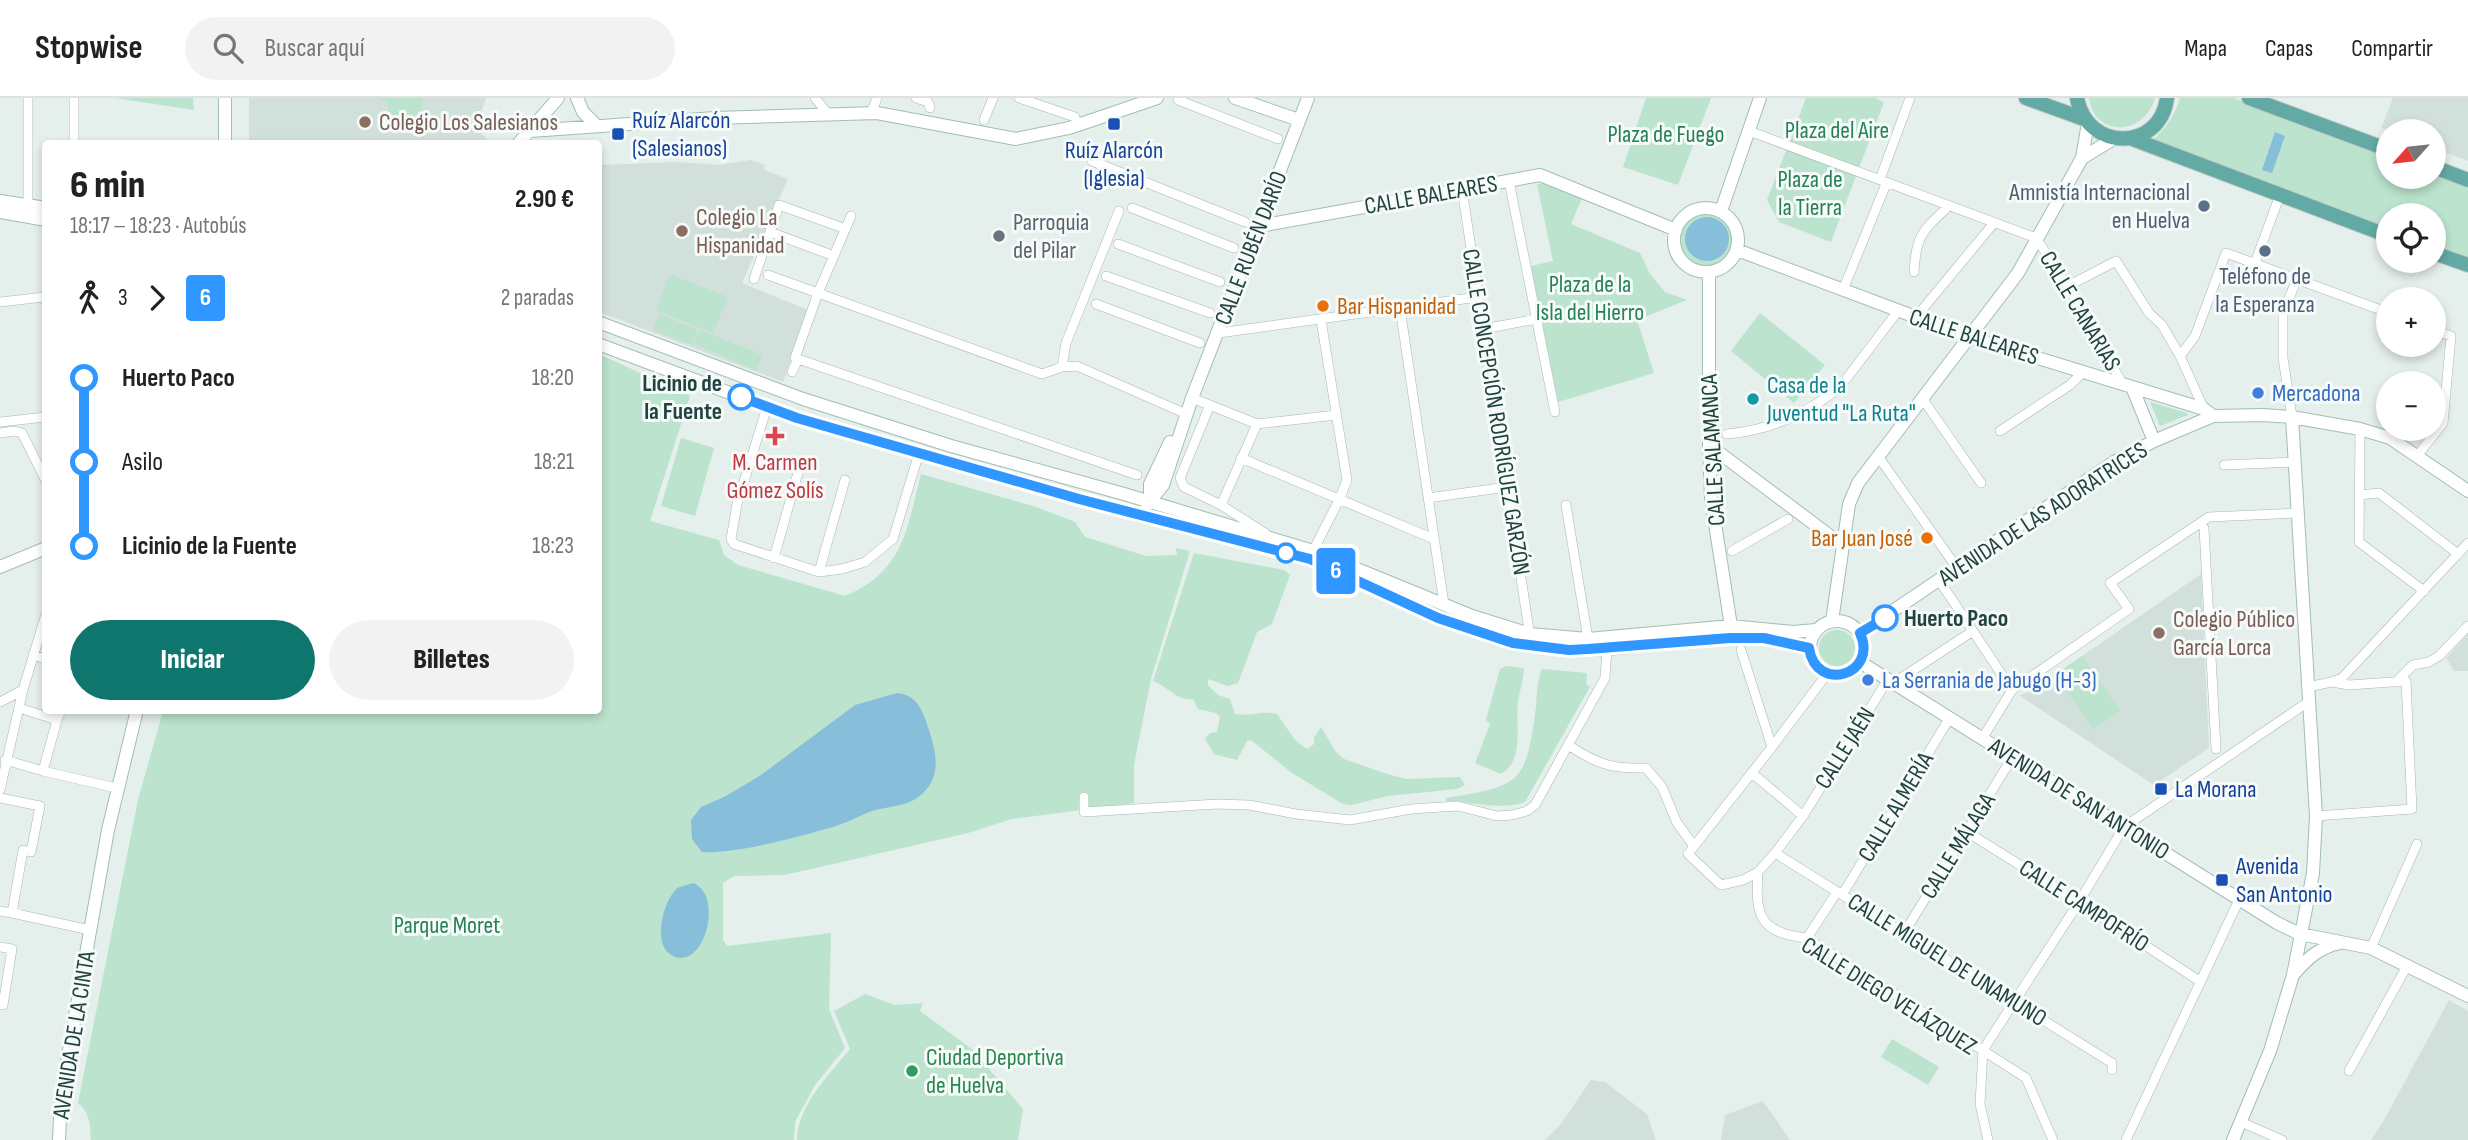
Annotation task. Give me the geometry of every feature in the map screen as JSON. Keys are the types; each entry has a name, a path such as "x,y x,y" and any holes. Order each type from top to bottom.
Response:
{"main road":[{"path":"225,98 225,140"},
{"path":"522,140 558,98"},
{"path":"578,98 583,112 596,125"},
{"path":"1235,98 1300,120"},
{"name":"CALLE RUBÉN DARÍO","path":"1156,486 1219,333 1308,98"},
{"path":"1721,211 1760,98"},
{"path":"2026,98 2086,121 2100,133 2122,138 2376,231"},
{"path":"1832,621 1849,504 1857,483 2018,273 2082,158 2086,121 2077,98"},
{"path":"2082,158 2122,138 2142,134 2153,127 2161,117 2167,98"},
{"path":"2249,98 2376,145"},
{"path":"530,131 715,118 877,113 1016,139 1080,125 1150,99"},
{"path":"2446,172 2468,180"},
{"name":"CALLE BALEARES","path":"1260,226 1540,175 1676,230"},
{"path":"0,201 42,207"},
{"path":"1712,208 1721,211 1734,224 1737,250 1726,265 1709,272 1698,271 1681,260 1676,251 1676,230 1680,222 1694,210 1712,208"},
{"path":"0,212 42,219"},
{"name":"CALLE BALEARES","path":"1737,250 1969,337 2209,412"},
{"path":"2446,257 2468,265"},
{"name":"CALLE SALAMANCA","path":"1709,272 1709,445 1712,499 1731,626"},
{"path":"602,324 803,399 951,446 1272,537 1466,629 1569,650 1730,638 1764,638 1809,648"},
{"path":"602,345 797,418 1137,515 1311,555 1444,604 1529,640 1588,639 1731,626 1793,632 1816,630 1832,621 1848,623 1860,633 1864,648 1860,662 1845,674 1827,674 1814,663 1809,648 1816,630"},
{"name":"CALLE CANARIAS","path":"2127,386 2154,441"},
{"name":"CALLE RUBÉN DARÍO","path":"1137,515 1150,502 1192,398"},
{"name":"AVENIDA DE LAS ADORATRICES","path":"1860,633 2114,462 2209,412 2292,417 2360,429 2390,438 2468,491"},
{"path":"2233,1140 2270,1051 2293,975 2313,873 2316,816 2292,417"},
{"path":"1709,445 1842,545"},
{"path":"1124,494 1156,486 1176,509"},
{"path":"1150,502 1155,519"},
{"path":"0,567 42,550"},
{"path":"1438,618 1444,604"},
{"name":"AVENIDA DE SAN ANTONIO","path":"1860,662 2277,923 2300,934 2371,948 2468,996"},
{"name":"AVENIDA DE LA CINTA","path":"59,1140 61,1095 90,930 116,789 136,714"},
{"path":"2293,975 2311,954 2343,942"}],"street":[{"path":"27,98 28,205"},
{"path":"74,98 74,140"},
{"path":"815,98 829,115"},
{"path":"873,108 877,98"},
{"path":"916,98 928,102 930,108"},
{"path":"984,120 993,98"},
{"path":"1019,98 1075,117"},
{"path":"1882,174 1910,98"},
{"path":"1178,100 1278,138"},
{"path":"1749,131 2036,238"},
{"path":"1092,161 1245,222"},
{"path":"1509,181 1555,412"},
{"path":"1843,290 1886,184"},
{"name":"CALLE CONCEPCIÓN RODRÍGUEZ GARZÓN","path":"1462,189 1529,640"},
{"path":"2255,263 2280,195"},
{"path":"754,279 779,205 846,229"},
{"path":"1914,272 1915,248 1924,229 1949,206"},
{"path":"1132,208 1234,248"},
{"path":"1062,367 1066,343 1119,211"},
{"path":"851,216 818,293 795,358 1137,475"},
{"path":"1916,317 1994,223"},
{"path":"770,232 834,256"},
{"name":"CALLE CANARIAS","path":"2036,238 2068,286 2127,386"},
{"path":"1118,243 1220,282"},
{"path":"2180,356 2195,336 2227,253 2376,308"},
{"path":"2068,286 2116,261 2149,313 2162,325 2209,412"},
{"path":"768,275 1042,374 1062,367 1077,366 1184,413"},
{"path":"1106,276 1210,313"},
{"path":"2292,417 2283,358 2283,313 2297,279"},
{"path":"0,302 42,297"},
{"path":"1219,333 1478,297"},
{"path":"1096,304 1200,343"},
{"path":"1400,308 1444,604"},
{"path":"1727,434 1755,431 1793,418 1828,398 1845,381 1898,311"},
{"path":"1483,329 1537,319"},
{"path":"1311,555 1347,480 1321,320"},
{"path":"2417,456 2443,423 2451,336 2446,334"},
{"path":"792,372 798,359"},
{"path":"2000,431 2070,385 2082,372"},
{"path":"1192,398 1257,424 1336,415"},
{"path":"1922,398 1981,483"},
{"path":"1210,405 1180,478 1184,487 1221,505 1272,537"},
{"path":"767,407 731,515 731,539 734,544 819,572 864,562 893,539 919,453"},
{"path":"0,422 42,417"},
{"path":"1221,505 1257,424"},
{"path":"2360,429 2359,542 2424,591"},
{"path":"0,433 22,433 42,473"},
{"path":"1878,456 1957,568"},
{"path":"1241,458 1434,539"},
{"path":"2224,465 2295,462"},
{"path":"774,558 799,468"},
{"path":"819,572 845,480"},
{"path":"1428,498 1507,487"},
{"path":"2359,495 2379,493 2458,554"},
{"path":"1566,505 1588,639"},
{"path":"1982,739 2012,690 2129,609 2110,583 2208,517 2297,513"},
{"path":"1732,551 1788,519"},
{"path":"2204,528 2216,749"},
{"path":"2307,687 2343,678 2468,543"},
{"path":"1939,580 2012,690"},
{"path":"2396,682 2413,665 2429,662 2439,656 2468,626"},
{"path":"0,790 5,760 42,627"},
{"path":"1890,683 1973,631"},
{"path":"1084,797 1084,812 1217,804 1249,805 1350,820 1411,809 1458,806 1497,816 1527,811 1535,805 1605,678 1607,649"},
{"path":"1741,650 1772,747"},
{"path":"33,655 42,658"},
{"path":"1691,850 1827,674"},
{"path":"2316,816 2412,809 2406,681 2349,685 2332,682"},
{"name":"CALLE JAÉN","path":"1758,872 1802,816 1890,683"},
{"path":"0,702 23,690"},
{"path":"2053,1140 2026,1078 1983,1050 2124,827 2308,702"},
{"path":"19,708 57,720"},
{"path":"43,771 59,714"},
{"name":"CALLE ALMERÍA","path":"1807,938 1840,893 1949,719"},
{"path":"1568,745 1595,762 1626,769 1646,768 1661,787 1691,850 1721,885 1743,880 1758,872"},
{"name":"CALLE MÁLAGA","path":"1904,933 2012,758"},
{"path":"5,760 116,789"},
{"path":"1752,773 1802,816"},
{"path":"0,798 40,806 32,852 23,850 12,913"},
{"name":"CALLE CAMPOFRÍO","path":"1966,832 2201,982"},
{"path":"2371,948 2417,845"},
{"name":"CALLE MIGUEL DE UNAMUNO","path":"1775,853 2112,1063 2112,1070"},
{"name":"CALLE DIEGO VELÁZQUEZ","path":"1758,872 1756,902 1762,917 1773,929 1791,937 1807,938 1983,1050 1980,1104 1988,1140"},
{"path":"2126,1140 2239,900"},
{"name":"AVENIDA DE LA CINTA","path":"0,911 90,930"},
{"path":"0,947 12,949 3,1005 0,1005"},
{"path":"2349,1071 2407,966"},
{"path":"2241,1122 2282,1140"}],"shaded area":[{"name":"Colegio Los Salesianos","path":"249,98 486,98 480,132 487,140 249,140"},
{"path":"2393,98 2468,98 2468,161 2446,153 2446,119 2385,119"},
{"name":"Colegio La Hispanidad","path":"751,160 765,165 764,170 788,179 742,283 810,311 783,382 602,313 602,165 677,162 719,165"},
{"name":"Colegio Público García Lorca","path":"2201,574 2209,748 2154,785 2019,695 2030,692"},
{"path":"2468,634 2468,671 2454,671 2446,658"},
{"path":"2449,1000 2468,1011 2468,1140 2371,1140 2383,1122"},
{"path":"1591,1080 1605,1082 1647,1114 1656,1140 1545,1140 1560,1125"},
{"path":"1763,1101 1790,1140 1721,1140 1725,1115"}],"green space":[{"path":"115,98 193,98 194,110"},
{"path":"375,98 424,98 415,128 385,119 389,103"},
{"name":"Plaza de Fuego","path":"1646,98 1711,98 1678,185 1623,167"},
{"path":"1806,98 1875,98 1884,102 1831,242 1779,222 1767,200"},
{"path":"2089,98 2155,98 2141,120 2120,127 2100,120 2093,111"},
{"path":"2180,98 2234,98 2376,151 2376,189 2446,189 2446,178 2468,186 2468,259 2446,251 2446,203 2376,203 2376,225 2150,143 2175,112"},
{"name":"Plaza de la Isla del Hierro","path":"1545,183 1582,198 1571,224 1640,253 1650,274 1665,292 1687,300 1637,320 1654,373 1558,402 1531,266 1553,261 1537,184"},
{"path":"1700,211 1712,211 1727,219 1735,234 1735,246 1727,261 1712,269 1700,269 1685,261 1677,246 1677,234 1685,219"},
{"path":"670,274 728,297 713,333 656,310"},
{"path":"1760,313 1825,365 1794,403 1731,351"},
{"path":"659,314 698,330 692,345 653,330"},
{"path":"700,330 762,355 756,370 694,344"},
{"name":"Parque Moret","path":"602,355 690,396 650,521 719,540 724,555 738,565 845,596 865,586 891,561 900,546 912,513 921,474 1036,507 1075,522 1085,537 1146,556 1177,555 1176,548 1190,551 1151,679 1134,765 1134,803 1012,819 968,833 784,875 734,876 723,883 723,940 727,946 831,933 829,1009 845,1048 815,1085 795,1122 794,1140 91,1140 87,1115 78,1103 138,800 162,714 602,714"},
{"path":"2150,402 2187,413 2188,415 2160,426"},
{"path":"681,438 714,448 695,516 661,506"},
{"path":"1194,553 1284,570 1290,575 1272,624 1257,632 1238,683 1228,686 1208,679 1208,685 1218,695 1230,699 1235,714 1277,714 1295,740 1307,749 1314,744 1314,738 1321,727 1336,752 1344,759 1406,779 1460,777 1465,785 1457,789 1388,796 1351,805 1343,804 1292,773 1251,740 1247,741 1237,760 1214,754 1205,739 1210,733 1217,732 1220,717 1216,713 1198,709 1193,699 1177,696 1153,681"},
{"path":"1837,630 1850,635 1855,648 1850,661 1837,666 1824,661 1819,648 1824,635"},
{"path":"2082,656 2120,711 2093,729 2055,675"},
{"path":"1506,666 1524,668 1518,701 1516,751 1508,768 1501,774 1475,763 1490,724 1486,720 1500,669"},
{"path":"1542,669 1587,673 1586,684 1590,687 1525,802 1496,806 1446,801 1446,798 1505,784 1516,776 1528,752"},
{"name":"Ciudad Deportiva de Huelva","path":"865,994 895,1005 923,1003 920,1011 973,1050 1023,1109 1018,1140 797,1140 799,1127 809,1103 850,1049 834,1011"},
{"path":"1892,1039 1939,1067 1928,1085 1881,1057"}],"water":[{"path":"2275,132 2285,136 2272,173 2262,170"},
{"path":"1707,217 1722,224 1729,239 1722,254 1707,261 1692,254 1685,239 1692,224"},
{"path":"897,693 910,697 919,706 934,747 936,764 933,780 917,798 905,804 872,811 833,827 750,848 702,852 692,839 691,820 701,807 761,775 855,705"},
{"path":"693,883 702,890 707,901 707,929 694,952 684,958 673,956 665,949 662,940 663,915 677,888"}],"bus line":[{"name":"6","path":"741,397 797,418 1079,499 1310,559 1438,618 1513,643 1569,650 1764,638 1809,648 1810,656 1820,670 1836,675 1854,669 1863,655 1860,633 1885,618"}],"place":[{"name":"Colegio Los Salesianos","path":"365,122"},
{"name":"Ruíz Alarcón (Iglesia)","path":"1114,124"},
{"name":"Ruíz Alarcón (Salesianos)","path":"618,134"},
{"name":"Amnistía Internacional en Huelva","path":"2204,206"},
{"name":"Colegio La Hispanidad","path":"682,231"},
{"name":"Parroquia del Pilar","path":"999,236"},
{"name":"Teléfono de la Esperanza","path":"2265,251"},
{"name":"Bar Hispanidad","path":"1323,306"},
{"name":"Mercadona","path":"2258,393"},
{"name":"Licinio de la Fuente","path":"741,397"},
{"name":"Casa de la Juventud \"La Ruta\"","path":"1753,399"},
{"name":"M. Carmen Gómez Solís","path":"775,436"},
{"name":"Bar Juan José","path":"1927,538"},
{"name":"Huerto Paco","path":"1885,618"},
{"name":"Colegio Público García Lorca","path":"2159,633"},
{"name":"La Serrania de Jabugo (H-3)","path":"1868,680"},
{"name":"La Morana","path":"2161,789"},
{"name":"Avenida San Antonio","path":"2222,880"},
{"name":"Ciudad Deportiva de Huelva","path":"912,1071"}],"park label":[{"name":"Plaza del Aire","path":"1837,130"},
{"name":"Plaza de la Tierra","path":"1810,193"}]}
